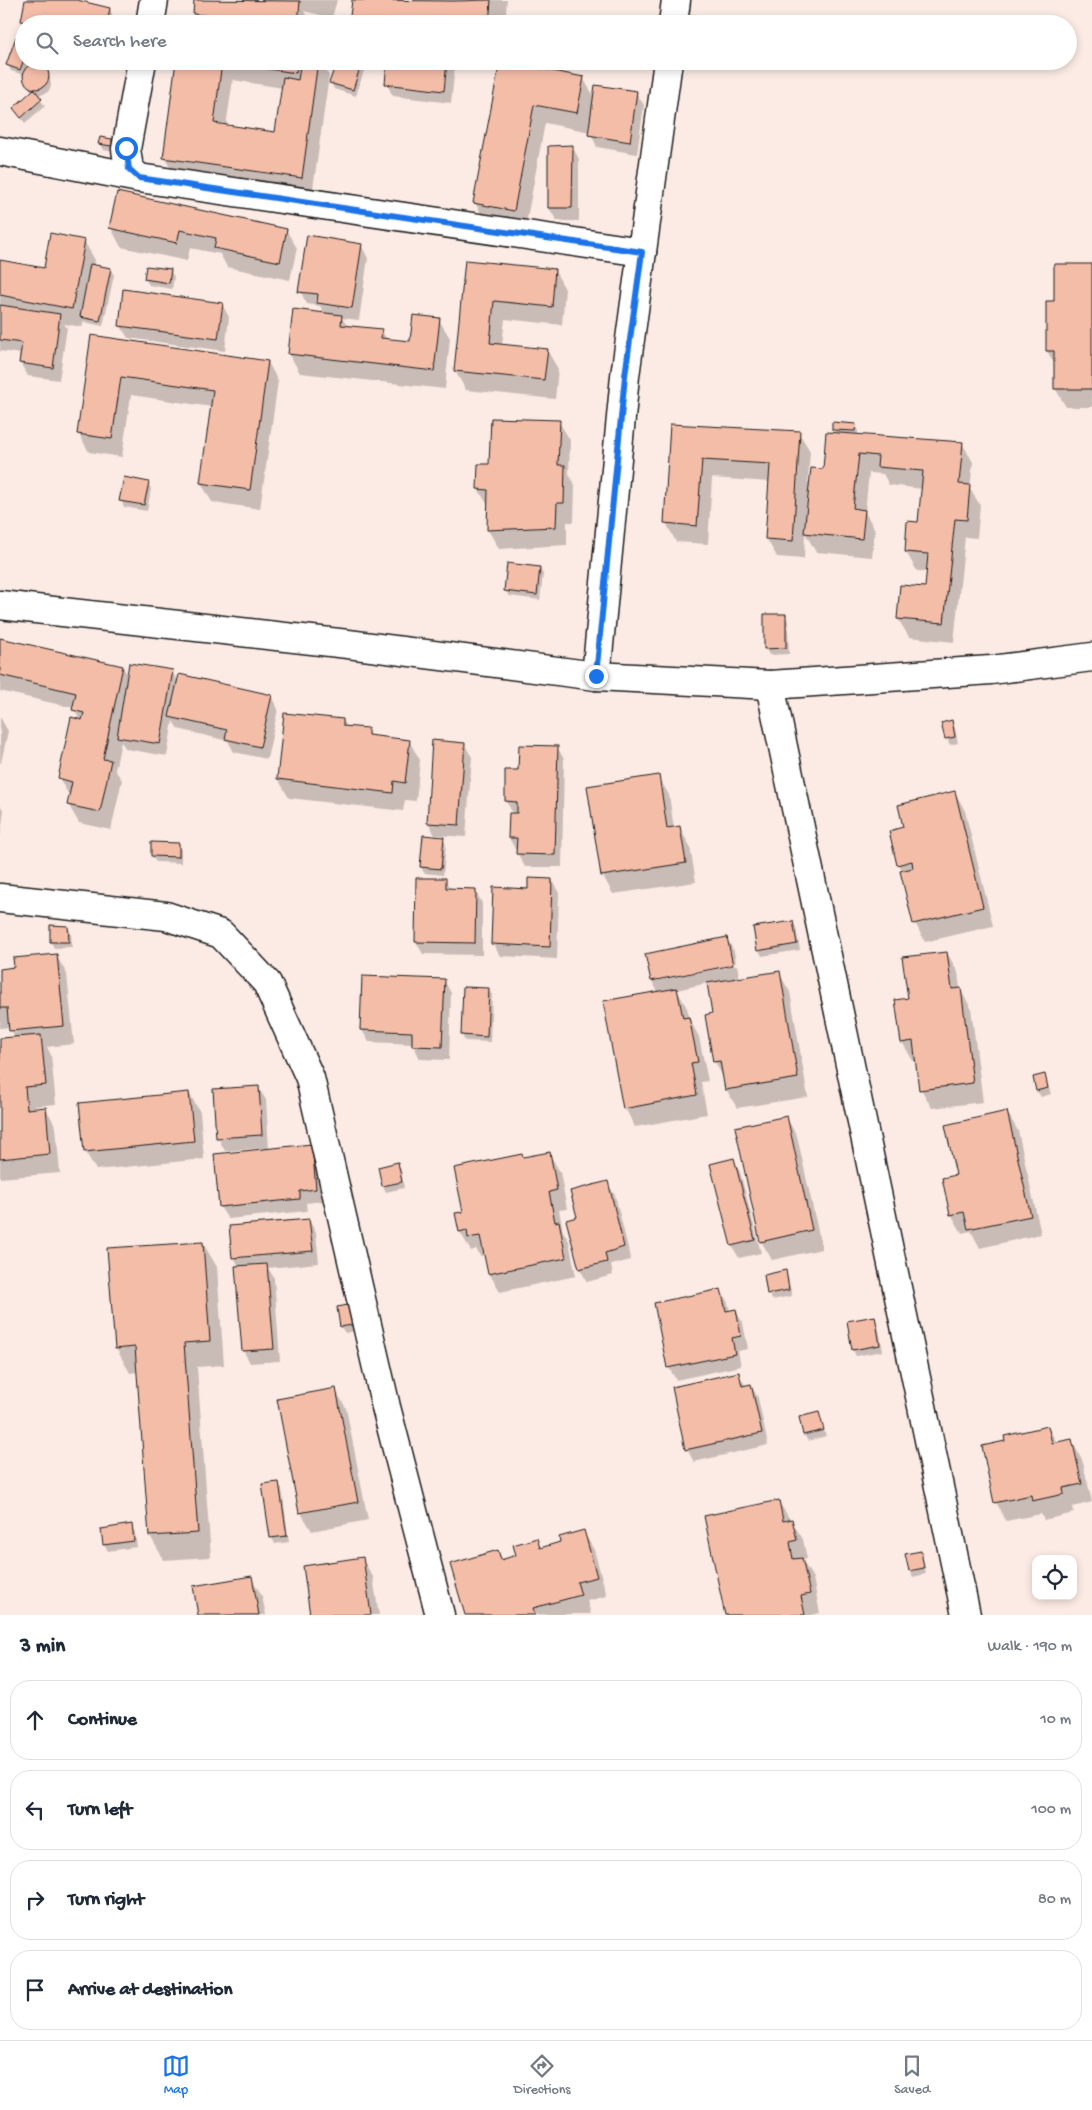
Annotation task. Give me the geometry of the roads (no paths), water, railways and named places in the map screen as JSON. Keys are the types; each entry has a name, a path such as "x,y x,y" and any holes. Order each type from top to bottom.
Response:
{"street":[{"path":"152,15 154,0"},
{"path":"674,15 676,0"},
{"path":"139,178 129,169 126,148 140,70"},
{"path":"596,676 625,376 667,70"},
{"path":"0,150 139,178 642,252"},
{"path":"0,605 357,645 596,676 770,685 991,670 1092,657"},
{"path":"770,685 966,1615"},
{"path":"0,898 166,916 221,934 267,983 310,1078 386,1407 440,1615"}]}
